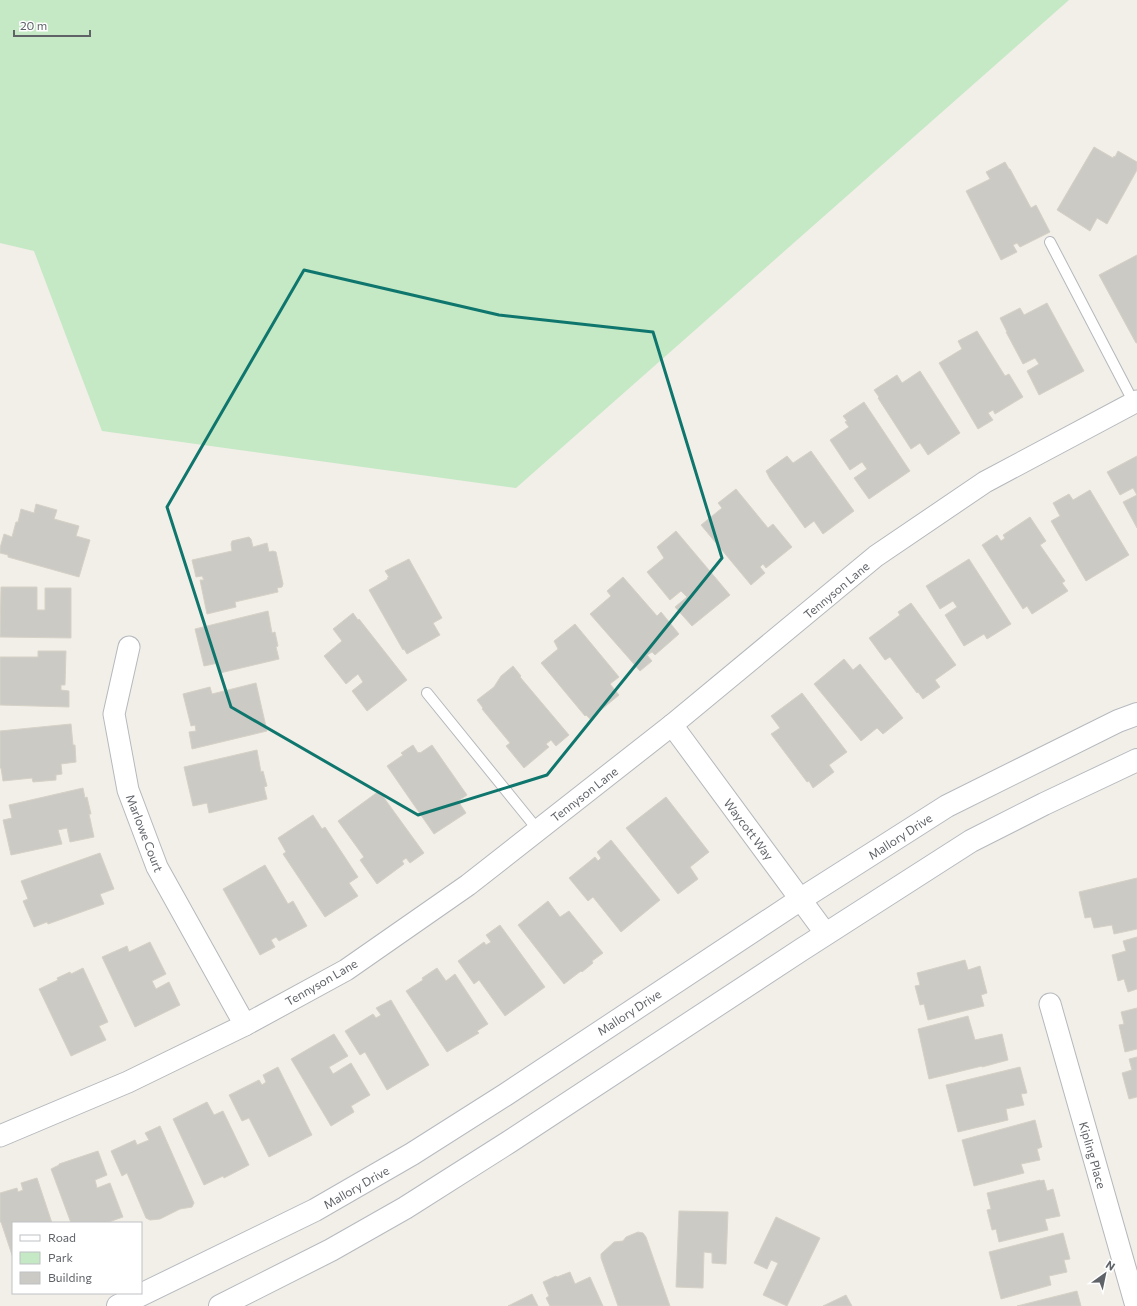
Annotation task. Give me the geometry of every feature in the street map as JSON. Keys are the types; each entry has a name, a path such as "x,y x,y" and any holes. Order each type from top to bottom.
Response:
{"main road":[{"name":"Mallory Drive","path":"118,1306 315,1210 412,1154 505,1095 801,899 947,806 1118,721 1137,714"},
{"path":"220,1306 331,1250 405,1208 971,841 1044,804 1137,760"}],"street":[{"name":"Tennyson Lane","path":"0,1136 128,1082 245,1025 346,970 468,885 672,725 876,556 985,482 1136,402"},
{"name":"Marlowe Court","path":"129,647 114,714 128,790 157,867 245,1025"},
{"name":"Waycott Way","path":"672,725 826,934"},
{"name":"Kipling Place","path":"1050,1004 1136,1306"}],"lane":[{"path":"1050,242 1136,402"},
{"path":"427,693 538,830"}],"highlighted area":[{"path":"304,270 499,315 653,332 722,558 547,775 418,815 231,707 167,507"}],"green space":[{"path":"0,0 1069,0 516,488 102,431 34,251 0,243"}],"building":[{"path":"1094,147 1113,158 1118,151 1137,162 1137,170 1107,224 1097,218 1090,231 1057,210"},
{"path":"1005,162 1031,208 1036,205 1050,232 1020,247 1017,243 1013,245 1017,252 1001,260 966,191 990,179 986,172"},
{"path":"1137,255 1137,343 1136,343 1099,275"},
{"path":"1047,303 1084,371 1039,395 1027,371 1039,364 1035,358 1023,364 1000,318 1020,308 1024,315"},
{"path":"977,331 1005,376 1009,374 1023,397 995,414 993,410 988,413 993,420 978,429 939,363 962,349 958,341"},
{"path":"920,371 960,433 928,455 920,443 911,449 874,390 897,375 902,383"},
{"path":"864,402 910,471 869,499 854,478 867,469 862,462 850,470 830,440 849,427 843,416"},
{"path":"811,451 854,511 823,534 814,521 805,528 770,479 766,471 787,456 793,463"},
{"path":"1137,456 1137,495 1133,488 1120,495 1107,472"},
{"path":"736,489 768,528 773,524 792,547 766,568 763,564 760,567 765,573 751,585 701,525 722,508 718,503"},
{"path":"1090,490 1129,555 1086,581 1051,521 1060,516 1053,503 1069,494 1073,500"},
{"path":"1137,495 1137,528 1123,502"},
{"path":"36,504 57,510 54,519 79,526 76,536 90,540 79,577 8,557 8,555 0,553 4,534 12,537 21,509 34,513"},
{"path":"1030,517 1046,541 1040,545 1065,581 1062,583 1068,591 1032,614 1027,606 1023,609 982,545 997,535 1001,541 1005,538 1003,535"},
{"path":"676,531 730,595 692,626 675,607 687,597 681,591 670,600 647,572 664,558 657,547"},
{"path":"249,537 253,547 267,543 269,552 276,552 283,584 282,587 277,588 278,592 235,602 236,607 207,614 200,580 204,580 202,576 196,577 192,560 232,551 232,541"},
{"path":"409,559 442,618 433,623 440,635 407,654 404,649 403,650 369,590 388,579 387,578 389,577 385,571"},
{"path":"969,559 1011,624 987,639 984,634 964,646 945,615 957,607 953,601 940,609 926,586"},
{"path":"623,577 657,616 661,612 679,634 655,655 652,652 647,655 652,661 640,671 590,614 611,596 607,591"},
{"path":"1,587 37,587 37,610 45,610 45,588 71,588 71,638 0,637"},
{"path":"911,603 956,665 935,680 940,687 923,699 890,657 885,660 869,638 900,615 898,612"},
{"path":"268,611 272,633 275,632 278,646 276,647 279,659 220,673 218,663 204,666 195,629"},
{"path":"353,613 407,680 367,711 352,691 363,682 358,674 346,684 324,656 342,641 333,629"},
{"path":"575,624 619,677 610,684 619,695 590,719 586,715 585,716 541,663 558,649 554,641"},
{"path":"38,651 66,651 65,685 61,685 61,690 69,691 69,707 0,705 0,657 38,657"},
{"path":"844,659 853,670 860,664 903,718 883,734 877,728 861,741 814,684"},
{"path":"513,666 521,676 520,677 569,735 556,746 551,740 546,744 549,747 524,768 506,746 510,743 482,709 483,708 477,700 494,687 501,676"},
{"path":"256,683 267,731 192,749 189,732 196,731 195,725 191,726 183,694 210,687 212,694"},
{"path":"802,693 847,752 829,765 834,772 813,788 771,734 780,728 771,716"},
{"path":"71,724 73,745 75,745 76,762 61,764 62,774 56,775 56,780 33,782 32,778 3,781 0,768 0,731"},
{"path":"413,745 418,753 420,753 432,745 467,795 458,801 466,813 434,834 387,766 403,755 401,753"},
{"path":"257,750 261,772 263,771 267,786 264,787 267,799 209,813 207,803 193,806 184,767"},
{"path":"83,788 91,814 89,814 94,837 70,842 67,828 58,830 62,844 11,855 3,820 12,818 9,805"},
{"path":"379,791 424,853 410,863 406,858 402,861 404,864 377,884 360,860 364,857 338,821"},
{"path":"666,797 709,852 690,867 698,879 678,894 626,828"},
{"path":"313,815 322,829 325,827 358,877 349,883 358,896 325,917 283,854 286,852 278,838"},
{"path":"611,840 660,900 621,932 593,897 588,901 569,878 595,857 598,861 601,858 597,852"},
{"path":"100,853 114,889 100,894 104,904 48,924 47,922 34,927 23,901 28,899 21,881"},
{"path":"265,865 288,904 293,901 307,926 279,941 276,937 271,940 275,947 260,955 223,889"},
{"path":"1137,878 1137,929 1114,934 1112,925 1094,928 1091,917 1085,918 1079,892"},
{"path":"548,901 560,917 569,911 603,953 592,961 593,963 582,972 581,971 564,984 518,925"},
{"path":"500,925 545,987 505,1016 479,980 474,984 458,961 484,942 486,945 491,942 486,935"},
{"path":"1137,937 1137,989 1128,992 1124,979 1118,981 1112,955 1126,951 1123,941"},
{"path":"150,942 166,974 152,981 156,989 169,982 180,1005 135,1027 102,957 127,946 129,952"},
{"path":"965,960 968,970 980,966 987,993 981,995 984,1006 928,1020 924,1004 920,1005 915,986 920,985 917,973"},
{"path":"83,968 108,1022 99,1026 106,1040 71,1056 39,989 58,980 57,978 70,972 71,974"},
{"path":"437,968 446,981 455,974 488,1024 477,1031 479,1033 447,1052 406,991 423,980 422,978"},
{"path":"391,1000 429,1065 387,1090 365,1052 360,1055 345,1031 373,1014 376,1018 381,1015 376,1008"},
{"path":"1137,1008 1137,1049 1125,1052 1119,1025 1124,1024 1121,1012"},
{"path":"968,1016 975,1040 1002,1034 1008,1060 929,1079 918,1029"},
{"path":"334,1034 348,1056 329,1067 333,1074 351,1063 370,1095 351,1106 354,1112 331,1126 291,1059"},
{"path":"1137,1057 1137,1097 1129,1099 1122,1073 1132,1070 1129,1059"},
{"path":"278,1067 312,1135 269,1157 249,1118 242,1121 229,1095 259,1080 262,1085 266,1082 263,1075"},
{"path":"1020,1067 1027,1093 1021,1094 1024,1105 1006,1109 1008,1120 958,1132 946,1085"},
{"path":"207,1102 214,1115 223,1111 249,1165 224,1178 223,1176 204,1185 173,1119"},
{"path":"1035,1120 1042,1147 1037,1149 1040,1160 1021,1164 1024,1173 974,1186 962,1140"},
{"path":"160,1126 194,1203 192,1207 180,1209 160,1219 150,1220 146,1218 127,1173 122,1176 111,1151 135,1140 137,1145 149,1140 145,1133"},
{"path":"98,1151 107,1175 95,1180 97,1188 110,1183 123,1217 109,1222 71,1222 51,1169 59,1164"},
{"path":"37,1178 52,1222 12,1222 12,1255 0,1222 0,1193 17,1188 18,1192 23,1190 21,1183"},
{"path":"1044,1180 1047,1191 1053,1189 1060,1216 1045,1219 1048,1230 999,1242 996,1229 992,1230 987,1210 991,1209 987,1193"},
{"path":"679,1211 728,1212 726,1264 712,1263 712,1253 704,1252 703,1288 676,1287"},
{"path":"776,1217 820,1238 787,1306 763,1295 778,1263 771,1260 767,1269 754,1263"},
{"path":"638,1232 643,1233 646,1237 670,1306 618,1306 601,1258 601,1254 614,1242 623,1241 626,1237"},
{"path":"1063,1233 1070,1259 1064,1260 1067,1272 1049,1276 1051,1285 1001,1299 989,1252"},
{"path":"570,1272 575,1284 590,1277 603,1306 550,1306 546,1298 549,1296 543,1282"},
{"path":"1077,1291 1081,1306 1017,1306"},
{"path":"532,1294 538,1306 508,1306"},
{"path":"846,1295 852,1306 823,1306"}]}
